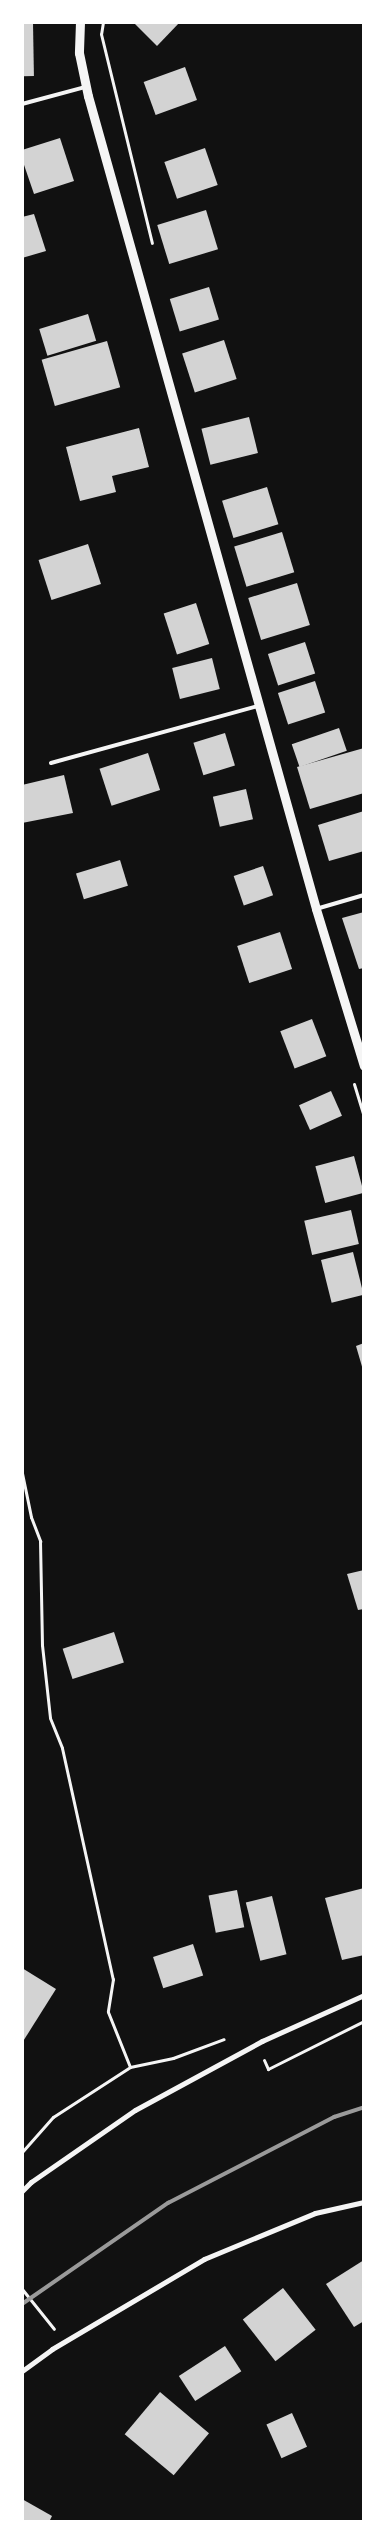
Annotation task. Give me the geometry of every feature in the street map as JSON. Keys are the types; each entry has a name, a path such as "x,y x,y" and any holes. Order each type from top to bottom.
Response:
{"street":[{"path":"80,22 79,53 86,86 258,706 316,909 364,1066"},
{"path":"22,2191 31,2182 135,2110 262,2041 364,1994"},
{"path":"22,2371 52,2349 204,2258 315,2213 364,2202"}],"lane":[{"path":"22,104 86,86"},
{"path":"51,763 258,706"},
{"path":"316,909 364,894"}],"path":[{"path":"22,1473 31,1516 40,1542 42,1645 50,1718 62,1748 113,1980 108,2012 130,2067"},
{"path":"22,2152 53,2116 130,2067 174,2058 226,2038"},
{"path":"22,2289 55,2331"}],"building":[{"path":"133,22 180,22 157,46"},
{"path":"22,23 33,23 34,76 23,76"},
{"path":"185,67 197,100 156,115 144,82"},
{"path":"60,138 74,181 34,194 22,159 22,150"},
{"path":"205,148 218,185 177,199 164,162"},
{"path":"206,210 218,249 169,264 157,225"},
{"path":"34,214 46,251 22,258 22,217"},
{"path":"209,287 219,320 180,332 170,299"},
{"path":"88,314 96,341 47,356 39,329"},
{"path":"224,340 237,379 195,393 182,354"},
{"path":"107,341 120,387 55,406 42,360"},
{"path":"249,417 258,453 210,465 201,429"},
{"path":"139,428 149,467 112,476 116,492 80,501 66,447"},
{"path":"267,487 278,524 233,538 222,501"},
{"path":"282,532 294,572 246,587 234,547"},
{"path":"88,544 101,584 52,600 39,560"},
{"path":"297,583 310,625 261,640 248,598"},
{"path":"196,603 209,644 177,654 164,614"},
{"path":"305,642 315,673 278,685 268,654"},
{"path":"212,658 220,689 180,699 172,668"},
{"path":"315,681 325,712 288,724 278,693"},
{"path":"339,728 347,751 300,767 292,744"},
{"path":"225,733 235,766 203,775 193,743"},
{"path":"364,748 364,793 310,809 297,767"},
{"path":"148,753 160,790 112,806 99,769"},
{"path":"64,775 73,813 22,823 22,785"},
{"path":"246,789 253,819 220,827 213,797"},
{"path":"364,811 364,851 329,861 318,825"},
{"path":"120,860 128,886 84,899 76,873"},
{"path":"263,866 273,895 244,905 234,876"},
{"path":"364,912 364,968 359,969 342,918"},
{"path":"280,932 292,969 249,983 237,946"},
{"path":"312,1019 326,1056 295,1069 280,1031"},
{"path":"331,1091 342,1116 310,1130 299,1105"},
{"path":"354,1156 364,1193 325,1203 315,1166"},
{"path":"351,1210 359,1244 312,1255 304,1221"},
{"path":"353,1252 364,1295 332,1303 321,1260"},
{"path":"364,1343 364,1370 363,1370 356,1346"},
{"path":"364,1570 364,1609 358,1610 347,1574"},
{"path":"114,1632 124,1662 73,1679 63,1649"},
{"path":"364,1888 364,1955 342,1960 325,1898"},
{"path":"237,1890 244,1927 216,1933 209,1896"},
{"path":"272,1896 287,1954 260,1961 246,1903"},
{"path":"193,1944 203,1975 163,1988 153,1957"},
{"path":"22,1968 56,1989 22,2043"},
{"path":"364,2260 364,2321 354,2327 326,2284"},
{"path":"283,2288 316,2330 275,2361 243,2319"},
{"path":"225,2346 241,2371 195,2401 179,2376"},
{"path":"160,2392 209,2433 174,2475 125,2434"},
{"path":"292,2413 307,2447 281,2458 266,2424"},
{"path":"22,2499 52,2516 49,2522 22,2522"}],"railway":[{"path":"22,2304 168,2203 334,2117 364,2107"}]}
